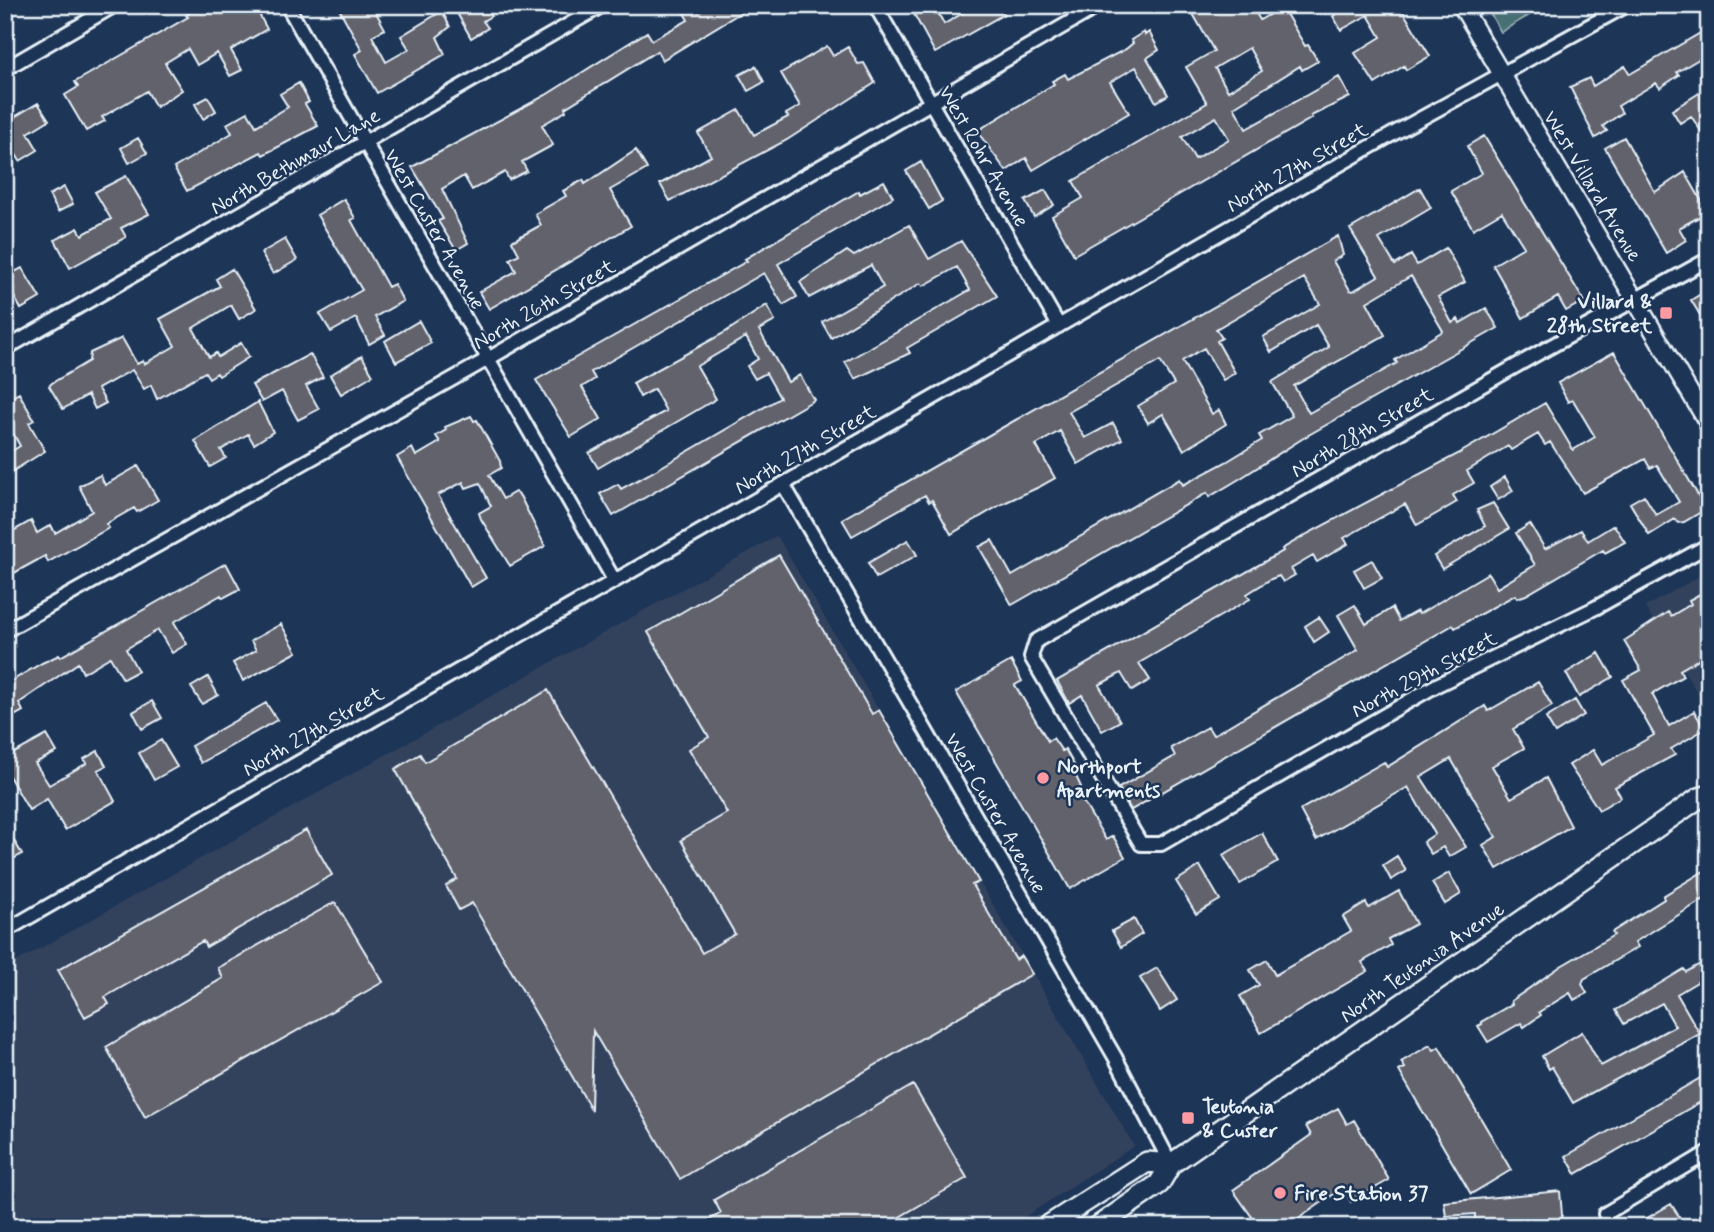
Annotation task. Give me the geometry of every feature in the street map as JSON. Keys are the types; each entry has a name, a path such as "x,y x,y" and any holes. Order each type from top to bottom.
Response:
{"main road":[{"name":"North Teutonia Avenue","path":"1097,1227 1159,1184 1171,1164 1706,792"},
{"name":"North Teutonia Avenue","path":"1046,1227 1147,1162 1171,1164"}],"street":[{"path":"5,69 115,5"},
{"name":"West Custer Avenue","path":"287,5 614,580"},
{"name":"North Bethmaur Lane","path":"5,349 603,5"},
{"name":"West Rohr Avenue","path":"875,5 1059,326"},
{"name":"North 26th Street","path":"5,631 488,359 1100,5"},
{"name":"West Villard Avenue","path":"1461,5 1709,425"},
{"name":"North 27th Street","path":"5,931 1398,131 1627,5"},
{"name":"North 28th Street","path":"1161,844 1141,844 1031,657 1036,641 1535,355 1709,259"},
{"name":"West Custer Avenue","path":"783,484 1115,1057 1171,1164"},
{"name":"North 29th Street","path":"1161,844 1437,685 1595,608 1709,545"},
{"path":"1605,1214 1709,1152"}],"shaded area":[{"path":"777,536 1134,1146 1009,1227 5,1227 5,968"},
{"path":"1709,571 1709,712 1645,607"}],"green space":[{"path":"1485,5 1546,5 1501,32"}],"building":[{"path":"203,5 254,5 267,29 231,50 242,70 230,76 217,53 197,65 188,49 165,63 182,90 156,107 147,91 102,117 105,121 86,131 65,95 78,87 75,82 188,17 186,15"},
{"path":"337,5 372,5 385,29 372,36 386,62 409,49 401,36 442,11 450,27 437,37 445,54 377,93 355,54 362,50"},
{"path":"470,5 485,5 491,16 483,21 488,28 471,38 457,13"},
{"path":"711,5 753,5 662,60 657,51 565,108 566,111 542,125 553,145 522,162 527,171 509,180 505,172 472,190 464,176 442,189 468,243 456,250 438,221 443,219 412,167 546,95 647,32 652,40 688,20 684,13 695,7 698,12"},
{"path":"909,5 934,5 944,24 977,5 999,5 1004,14 935,53"},
{"path":"1188,5 1251,5 1260,20 1282,7 1305,46 1308,45 1318,61 1302,70 1300,66 1234,107 1246,129 1339,77 1350,97 1311,116 1312,118 1074,255 1052,216 1083,198 1073,181 1207,103 1186,67 1214,51","holes":["1249,48 1262,71 1228,91 1215,68","1216,117 1229,139 1195,159 1182,137"]},
{"path":"1352,5 1399,5 1430,56 1406,70 1404,66 1375,84 1355,53 1381,37 1368,15 1341,30 1333,16"},
{"path":"1709,28 1709,53 1677,72 1679,75 1660,88 1656,83 1618,106 1622,113 1603,126 1607,131 1595,138 1570,87 1589,78 1593,86 1625,66 1630,74"},
{"path":"1144,32 1145,35 1149,32 1159,50 1147,58 1168,95 1156,102 1136,67 1110,82 1129,113 1033,170 1026,158 1006,171 977,131 1054,84 1052,81 1065,74 1068,79 1126,49 1133,43 1131,40"},
{"path":"827,46 833,56 848,47 858,64 864,63 875,83 787,140 670,201 660,184 711,156 698,133 739,110 754,135 788,117 786,114 800,106 781,73"},
{"path":"756,66 764,82 748,91 739,75"},
{"path":"299,83 309,102 305,104 318,126 187,191 174,168 232,133 227,124 248,112 256,126 288,107 280,94"},
{"path":"1709,87 1709,143 1691,116 1680,123 1672,110"},
{"path":"208,97 216,111 203,119 195,104"},
{"path":"38,103 49,120 28,133 38,150 20,161 5,137 5,126 13,122 11,119"},
{"path":"1484,136 1584,301 1566,311 1558,297 1523,318 1493,265 1524,247 1502,212 1473,229 1451,191 1482,173 1467,146"},
{"path":"1624,137 1655,192 1685,172 1708,212 1679,228 1686,240 1666,253 1605,148"},
{"path":"138,138 147,153 129,163 121,148"},
{"path":"636,150 647,169 610,190 631,226 489,309 479,292 516,271 510,259 519,254 512,241 541,225 535,214 566,196 563,191 583,180 585,184"},
{"path":"921,162 942,201 929,209 906,171"},
{"path":"126,176 149,214 121,228 126,237 70,268 55,240 78,228 82,235 111,219 95,192"},
{"path":"884,181 893,197 778,264 797,297 783,305 764,273 591,372 595,379 582,387 601,419 571,437 536,380 747,261 745,259 859,191 860,194"},
{"path":"64,187 73,204 58,212 49,195"},
{"path":"1420,188 1431,208 1379,239 1395,265 1411,255 1417,265 1446,248 1465,282 1438,297 1452,323 1458,319 1460,323 1486,308 1498,328 1305,437 1209,497 1207,493 1012,605 979,547 992,540 1012,576 1180,479 1183,485 1226,462 1262,440 1259,435 1292,416 1272,382 1329,347 1316,325 1271,352 1263,337 1320,304 1304,278 1216,329 1222,338 1217,341 1235,373 1223,380 1204,348 1182,361 1212,414 1219,410 1226,424 1184,450 1163,414 1148,423 1138,406 1174,384 1160,361 1069,412 1085,438 1113,423 1122,439 1078,464 1060,431 1036,445 1055,478 1002,504 951,534 932,500 929,502 925,495 852,536 842,519 1338,236 1343,255 1333,261 1350,290 1353,291 1378,276 1350,229","holes":["1411,276 1443,331 1395,360 1397,363 1309,413 1294,386 1385,335 1367,302"]},
{"path":"1045,190 1054,205 1034,217 1025,201"},
{"path":"344,199 355,218 351,220 388,287 394,284 403,301 375,317 385,335 369,344 356,318 331,332 320,314 362,290 317,215"},
{"path":"909,225 929,259 961,241 997,296 907,348 910,353 855,379 845,362 970,290 957,267 923,286 921,283 831,338 822,322 883,287 871,265 809,298 800,282 847,251 854,256"},
{"path":"285,239 297,260 273,274 261,253"},
{"path":"22,268 40,298 21,309 11,291 5,294 5,277"},
{"path":"232,269 256,309 239,319 231,305 193,328 209,357 216,353 218,357 241,343 249,357 219,376 217,373 209,378 205,372 157,399 151,385 144,389 132,370 98,389 106,403 95,409 88,395 63,409 49,386 52,383 89,361 90,353 122,338 137,364 143,361 144,364 175,346 160,319 220,286 216,279"},
{"path":"1709,289 1709,330 1691,300"},
{"path":"767,305 775,321 759,330 788,382 800,375 814,400 613,516 600,494 618,484 621,489 780,398 766,373 755,379 747,366 758,359 746,337 697,366 716,399 598,468 589,453 666,411 654,389 640,397 633,383 724,333"},
{"path":"419,321 431,343 396,362 385,341"},
{"path":"1614,352 1706,509 1684,522 1678,523 1675,519 1649,535 1630,503 1644,495 1656,515 1679,502 1657,465 1650,468 1645,459 1583,493 1550,442 1545,445 1538,434 1511,450 1508,446 1467,471 1474,483 1453,495 1457,502 1417,525 1405,504 1344,538 1348,544 1317,562 1313,556 1291,569 1295,575 1283,582 1279,576 1247,594 1250,599 1139,663 1150,680 1132,691 1121,673 1099,685 1120,721 1102,731 1082,695 1069,703 1057,681 1283,551 1282,549 1309,533 1458,454 1545,403 1573,450 1595,437 1573,400 1568,402 1558,383"},
{"path":"310,354 323,377 306,386 319,409 298,420 282,391 262,402 252,385"},
{"path":"362,356 373,375 341,394 330,375"},
{"path":"19,393 34,420 29,423 45,451 5,476 5,440 12,451 20,446 5,418 5,401"},
{"path":"258,402 273,432 254,444 248,434 221,450 226,458 210,467 195,441"},
{"path":"471,416 474,421 477,420 500,461 501,468 489,475 503,499 515,492 520,496 545,546 510,566 481,519 479,513 491,506 480,483 466,488 463,482 438,495 486,578 471,587 397,457 412,448 416,456 440,442 436,436 446,430 445,427"},
{"path":"138,466 158,500 137,512 134,508 106,524 109,528 48,562 45,556 5,578 5,550 14,545 8,534 31,521 37,533 51,525 55,533 92,511 79,486 100,475 105,485"},
{"path":"1505,477 1513,491 1498,500 1490,487"},
{"path":"1493,503 1509,529 1442,569 1434,556 1485,526 1477,510"},
{"path":"1530,524 1545,549 1581,530 1588,541 1614,525 1625,542 1605,553 1603,550 1526,595 1517,598 1515,595 1455,628 1453,625 1131,810 1119,788 1175,756 1171,748 1208,727 1213,735 1358,650 1338,615 1355,605 1366,624 1392,608 1399,621 1417,611 1419,614 1488,573 1497,588 1535,565 1516,533"},
{"path":"908,540 917,555 876,578 868,563"},
{"path":"779,555 872,714 879,710 979,882 972,885 1016,960 1021,956 1032,974 680,1179 593,1031 591,1109 472,903 459,910 446,886 457,879 395,769 420,754 425,762 548,690 702,953 735,934 681,840 727,813 689,749 709,737 648,632"},
{"path":"1372,560 1382,578 1364,588 1354,570"},
{"path":"226,563 240,589 223,598 221,595 174,622 187,644 172,653 158,630 126,649 138,671 123,679 110,657 83,673 78,663 19,703 23,711 5,721 5,679 8,683 42,663 59,655 60,657"},
{"path":"1709,589 1709,619 1699,626 1709,646 1709,653 1680,670 1683,676 1652,694 1669,726 1694,711 1705,729 1671,749 1675,755 1615,787 1621,797 1599,810 1569,765 1593,750 1602,765 1654,735 1623,680 1641,670 1624,641 1668,612 1671,616 1691,604 1689,600"},
{"path":"1319,617 1329,632 1314,642 1305,626"},
{"path":"281,624 297,652 243,681 233,663 256,650 251,641"},
{"path":"1599,653 1613,677 1579,697 1566,673"},
{"name":"Northport Apartments","path":"1011,661 1022,681 1015,685 1048,741 1053,738 1062,751 1065,749 1078,772 1075,774 1081,787 1076,790 1106,840 1113,836 1125,857 1070,889 956,692"},
{"path":"208,677 218,695 202,704 191,687"},
{"path":"1538,682 1552,706 1513,729 1524,748 1492,766 1511,798 1546,778 1571,826 1497,869 1483,845 1496,837 1451,759 1421,777 1466,847 1449,857 1443,847 1431,854 1423,842 1435,834 1408,787 1316,840 1300,810 1384,762 1387,767 1485,706 1488,711"},
{"path":"1575,700 1584,715 1555,733 1546,718"},
{"path":"152,701 162,718 142,729 133,712"},
{"path":"266,703 277,720 201,763 191,746"},
{"path":"47,735 57,752 35,763 49,785 87,763 84,759 98,751 106,766 98,770 115,801 65,830 47,799 29,810 9,776 5,778 5,758"},
{"path":"161,740 177,767 154,780 139,753"},
{"path":"5,826 22,854 5,864"},
{"path":"306,830 332,875 206,947 203,941 105,997 109,1004 85,1017 58,970"},
{"path":"1262,833 1278,862 1240,884 1223,855"},
{"path":"1397,856 1406,871 1391,880 1383,865"},
{"path":"1200,866 1220,900 1196,914 1176,881"},
{"path":"1709,868 1709,896 1635,942 1638,947 1584,979 1582,984 1587,993 1574,1000 1570,993 1539,1012 1541,1015 1524,1027 1521,1023 1488,1042 1478,1026 1481,1022 1512,1004 1511,1001 1561,966 1614,935 1612,932 1664,899 1663,896"},
{"path":"1449,873 1461,894 1445,904 1432,883"},
{"path":"1399,891 1416,924 1388,939 1391,945 1362,962 1368,971 1261,1033 1240,996 1259,985 1250,970 1267,960 1275,975 1351,931 1343,917 1366,903 1369,908"},
{"path":"335,902 383,982 145,1117 106,1047 223,978 218,968"},
{"path":"1134,919 1142,934 1121,947 1112,931"},
{"path":"1709,959 1709,975 1677,994 1700,1034 1573,1103 1552,1067 1549,1069 1542,1056 1582,1032 1601,1066 1675,1026 1662,1003 1624,1024 1616,1010 1684,969 1686,972"},
{"path":"1157,968 1177,1000 1160,1011 1140,978"},
{"path":"1430,1045 1434,1050 1439,1047 1511,1170 1471,1194 1399,1071 1405,1068 1401,1062"},
{"path":"1709,1073 1709,1097 1576,1174 1566,1156"},
{"path":"913,1085 967,1178 882,1227 697,1227 721,1213 714,1200"},
{"path":"1338,1108 1347,1124 1354,1120 1389,1180 1351,1202 1343,1188 1286,1227 1259,1227 1233,1190 1311,1135 1306,1126"},
{"path":"1560,1191 1563,1227 1475,1227 1475,1214 1446,1216 1444,1202"},
{"path":"1671,1204 1682,1221 1672,1227 1632,1227"}],"place":[{"name":"Villard & 28th Street","path":"1666,313"},
{"name":"Northport Apartments","path":"1043,778"},
{"name":"Teutonia & Custer","path":"1188,1118"},
{"name":"Fire Station 37","path":"1280,1193"}]}
